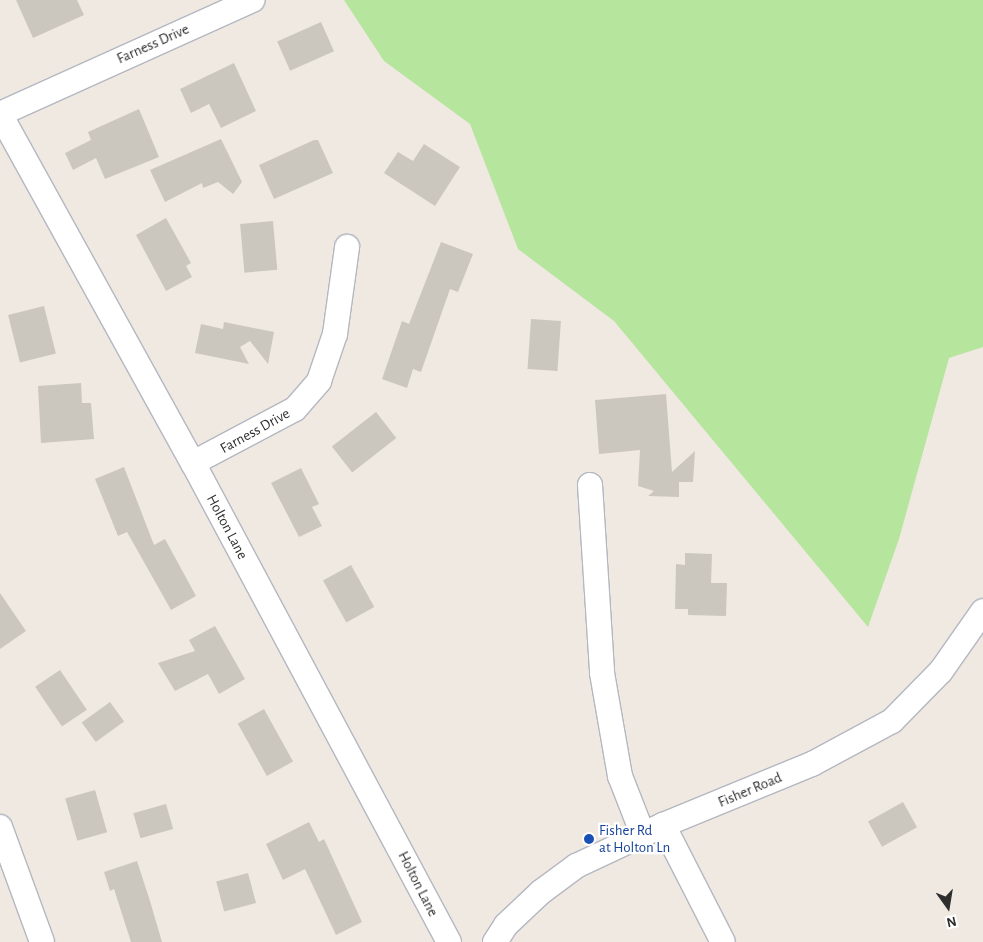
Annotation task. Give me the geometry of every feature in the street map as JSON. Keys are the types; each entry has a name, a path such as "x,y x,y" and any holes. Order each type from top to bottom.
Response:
{"street":[{"name":"Farness Drive","path":"0,114 252,0"},
{"name":"Holton Lane","path":"0,114 194,463 450,942"},
{"name":"Farness Drive","path":"194,463 295,409 319,381 335,334 347,247"},
{"path":"590,485 602,673 620,776 723,942"},
{"name":"Fisher Road","path":"494,942 506,925 555,881 576,866 653,830 812,764 892,721 941,671 982,617"},
{"path":"0,827 42,942"}],"green space":[{"path":"344,0 983,0 983,347 949,358 899,539 868,627 614,321 518,249 470,124 384,61"}],"building":[{"path":"16,0 77,0 84,15 33,38"},
{"path":"321,22 334,51 290,71 277,42"},
{"path":"234,63 256,111 221,128 209,104 191,113 180,89"},
{"path":"139,109 159,157 105,179 96,158 73,170 65,153 91,140 88,132"},
{"path":"221,139 242,182 233,194 218,182 203,188 202,183 165,202 150,170"},
{"path":"314,140 318,140 333,173 274,199 259,165"},
{"path":"424,144 460,167 435,206 384,173 398,152 413,161"},
{"path":"166,218 191,263 186,266 192,277 166,291 136,235"},
{"path":"273,221 277,270 244,273 240,224"},
{"path":"441,242 473,254 458,292 450,289 421,372 413,369 407,388 382,379 402,321 409,324"},
{"path":"44,306 56,354 20,362 8,315"},
{"path":"531,319 561,321 557,371 528,369"},
{"path":"224,322 274,332 268,364 250,341 240,347 249,364 195,353 201,324 223,329"},
{"path":"81,383 82,403 91,403 94,439 41,443 38,386"},
{"path":"666,394 672,472 695,451 693,482 679,482 679,497 648,496 654,491 638,486 640,450 599,454 595,400"},
{"path":"376,412 396,438 352,472 332,446"},
{"path":"124,467 154,545 165,539 196,596 171,610 127,532 118,536 95,479"},
{"path":"301,468 319,504 312,507 322,526 299,537 271,483"},
{"path":"685,553 712,554 711,583 727,583 726,616 688,615 688,609 675,609 676,564 685,565"},
{"path":"351,565 374,607 346,622 323,581"},
{"path":"0,593 26,631 0,649"},
{"path":"215,626 245,679 219,694 208,674 175,691 158,663 195,651 189,640"},
{"path":"60,670 87,710 62,727 35,687"},
{"path":"110,702 124,721 96,742 82,723"},
{"path":"264,709 293,761 267,776 238,724"},
{"path":"95,790 107,832 77,841 65,799"},
{"path":"903,802 917,827 882,847 868,821"},
{"path":"166,804 173,829 140,838 133,813"},
{"path":"309,822 319,842 324,839 362,922 336,935 305,869 283,880 266,844"},
{"path":"137,861 162,942 131,942 114,889 110,891 104,872"},
{"path":"248,873 256,903 224,911 216,882"}],"place":[{"name":"Fisher Rd at Holton Ln","path":"589,839"}]}
